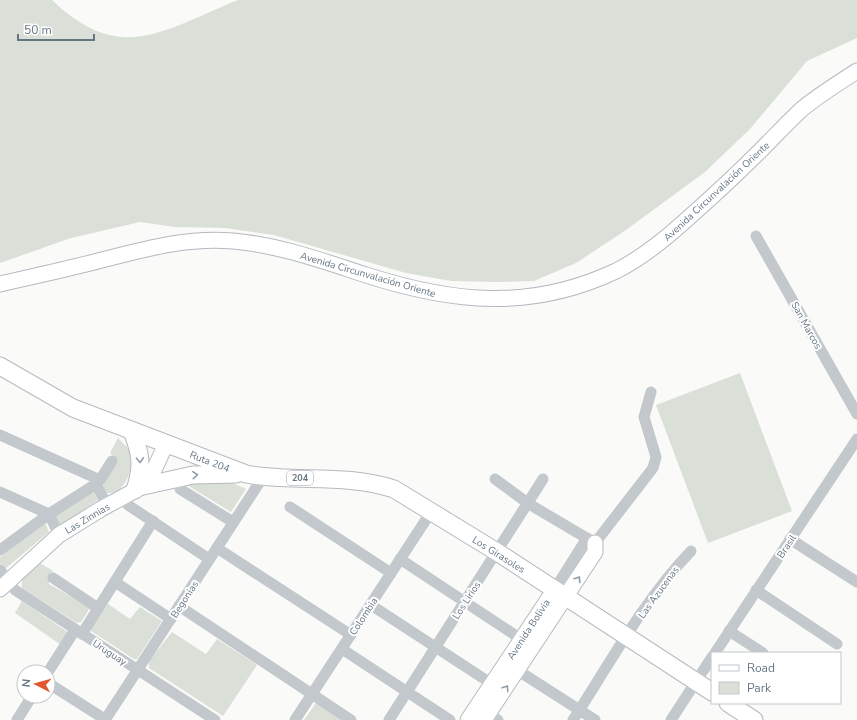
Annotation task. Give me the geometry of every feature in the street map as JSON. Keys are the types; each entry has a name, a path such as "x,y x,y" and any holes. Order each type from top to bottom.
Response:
{"main road":[{"name":"Avenida Circunvalación Oriente","path":"0,284 164,244 214,240 269,247 320,259 413,288 449,296 497,299 537,295 558,291 597,279 634,262 701,207 802,110 857,71"},
{"name":"Ruta 204","path":"0,366 73,408 246,474 263,477 339,478 363,481 394,489 431,512"},
{"path":"132,431 140,451 141,468 134,491"},
{"name":"Las Zinnias","path":"2,580 59,535 107,505 134,491 153,472 166,444"},
{"path":"134,491 193,475 246,474"},
{"name":"Los Girasoles","path":"431,512 561,593"},
{"name":"Avenida Bolivia","path":"468,720 521,639 595,552 591,540"},
{"path":"561,593 711,691"},
{"name":"Avenida Bolivia","path":"490,718 561,593"},
{"path":"730,704 754,720"}],"street":[{"name":"San Marcos","path":"756,236 857,414"},
{"path":"495,479 529,504 591,540 653,468 656,457 644,417 651,392"},
{"path":"0,435 98,482 107,505"},
{"name":"Brasil","path":"716,652 857,439"},
{"path":"0,550 49,514 98,482 112,461"},
{"name":"Begonias","path":"106,720 263,477"},
{"name":"Los Lirios","path":"389,720 496,552 529,504 543,479"},
{"path":"180,489 234,522"},
{"path":"134,491 128,505 210,559"},
{"path":"0,492 49,514 59,535"},
{"path":"290,506 392,573"},
{"name":"Colombia","path":"295,720 431,512"},
{"path":"54,664 98,608 153,521"},
{"path":"790,539 856,581"},
{"path":"217,548 351,635"},
{"name":"Las Azucenas","path":"572,720 627,636 677,566 691,551"},
{"path":"400,559 521,639"},
{"path":"53,578 98,608"},
{"name":"Uruguay","path":"2,580 78,632 215,720"},
{"path":"115,582 171,619"},
{"path":"756,590 837,644"},
{"path":"371,605 492,684"},
{"path":"179,606 351,720"},
{"path":"730,632 761,652"},
{"path":"342,649 450,720"},
{"path":"671,720 711,658"},
{"path":"517,670 595,720"},
{"path":"56,688 106,720"},
{"path":"17,720 27,704"}],"green space":[{"path":"0,0 52,0 77,20 100,32 121,37 143,36 164,31 238,0 857,0 857,38 807,61 750,129 705,172 626,230 576,263 534,281 451,281 406,273 274,235 225,228 175,227 140,222 71,238 0,263"},
{"path":"740,373 792,511 708,543 656,405"},
{"path":"118,438 129,450 131,456 130,470 128,478 119,489 114,492 107,493 103,486 116,461 115,457 110,453"},
{"path":"196,478 226,480 246,489 231,512 187,485"},
{"path":"93,491 98,500 60,526 55,515"},
{"path":"45,522 49,532 5,569 0,563 0,557"},
{"path":"40,563 53,571 49,576 49,584 90,608 81,622 77,623 22,588 23,579 26,573"},
{"path":"22,601 69,633 61,645 15,613"},
{"path":"108,604 130,619 140,607 162,621 137,659 134,659 91,631 91,627"},
{"path":"172,632 206,654 217,639 257,665 223,716 149,668 149,661"},
{"path":"316,703 343,720 304,720"}]}
